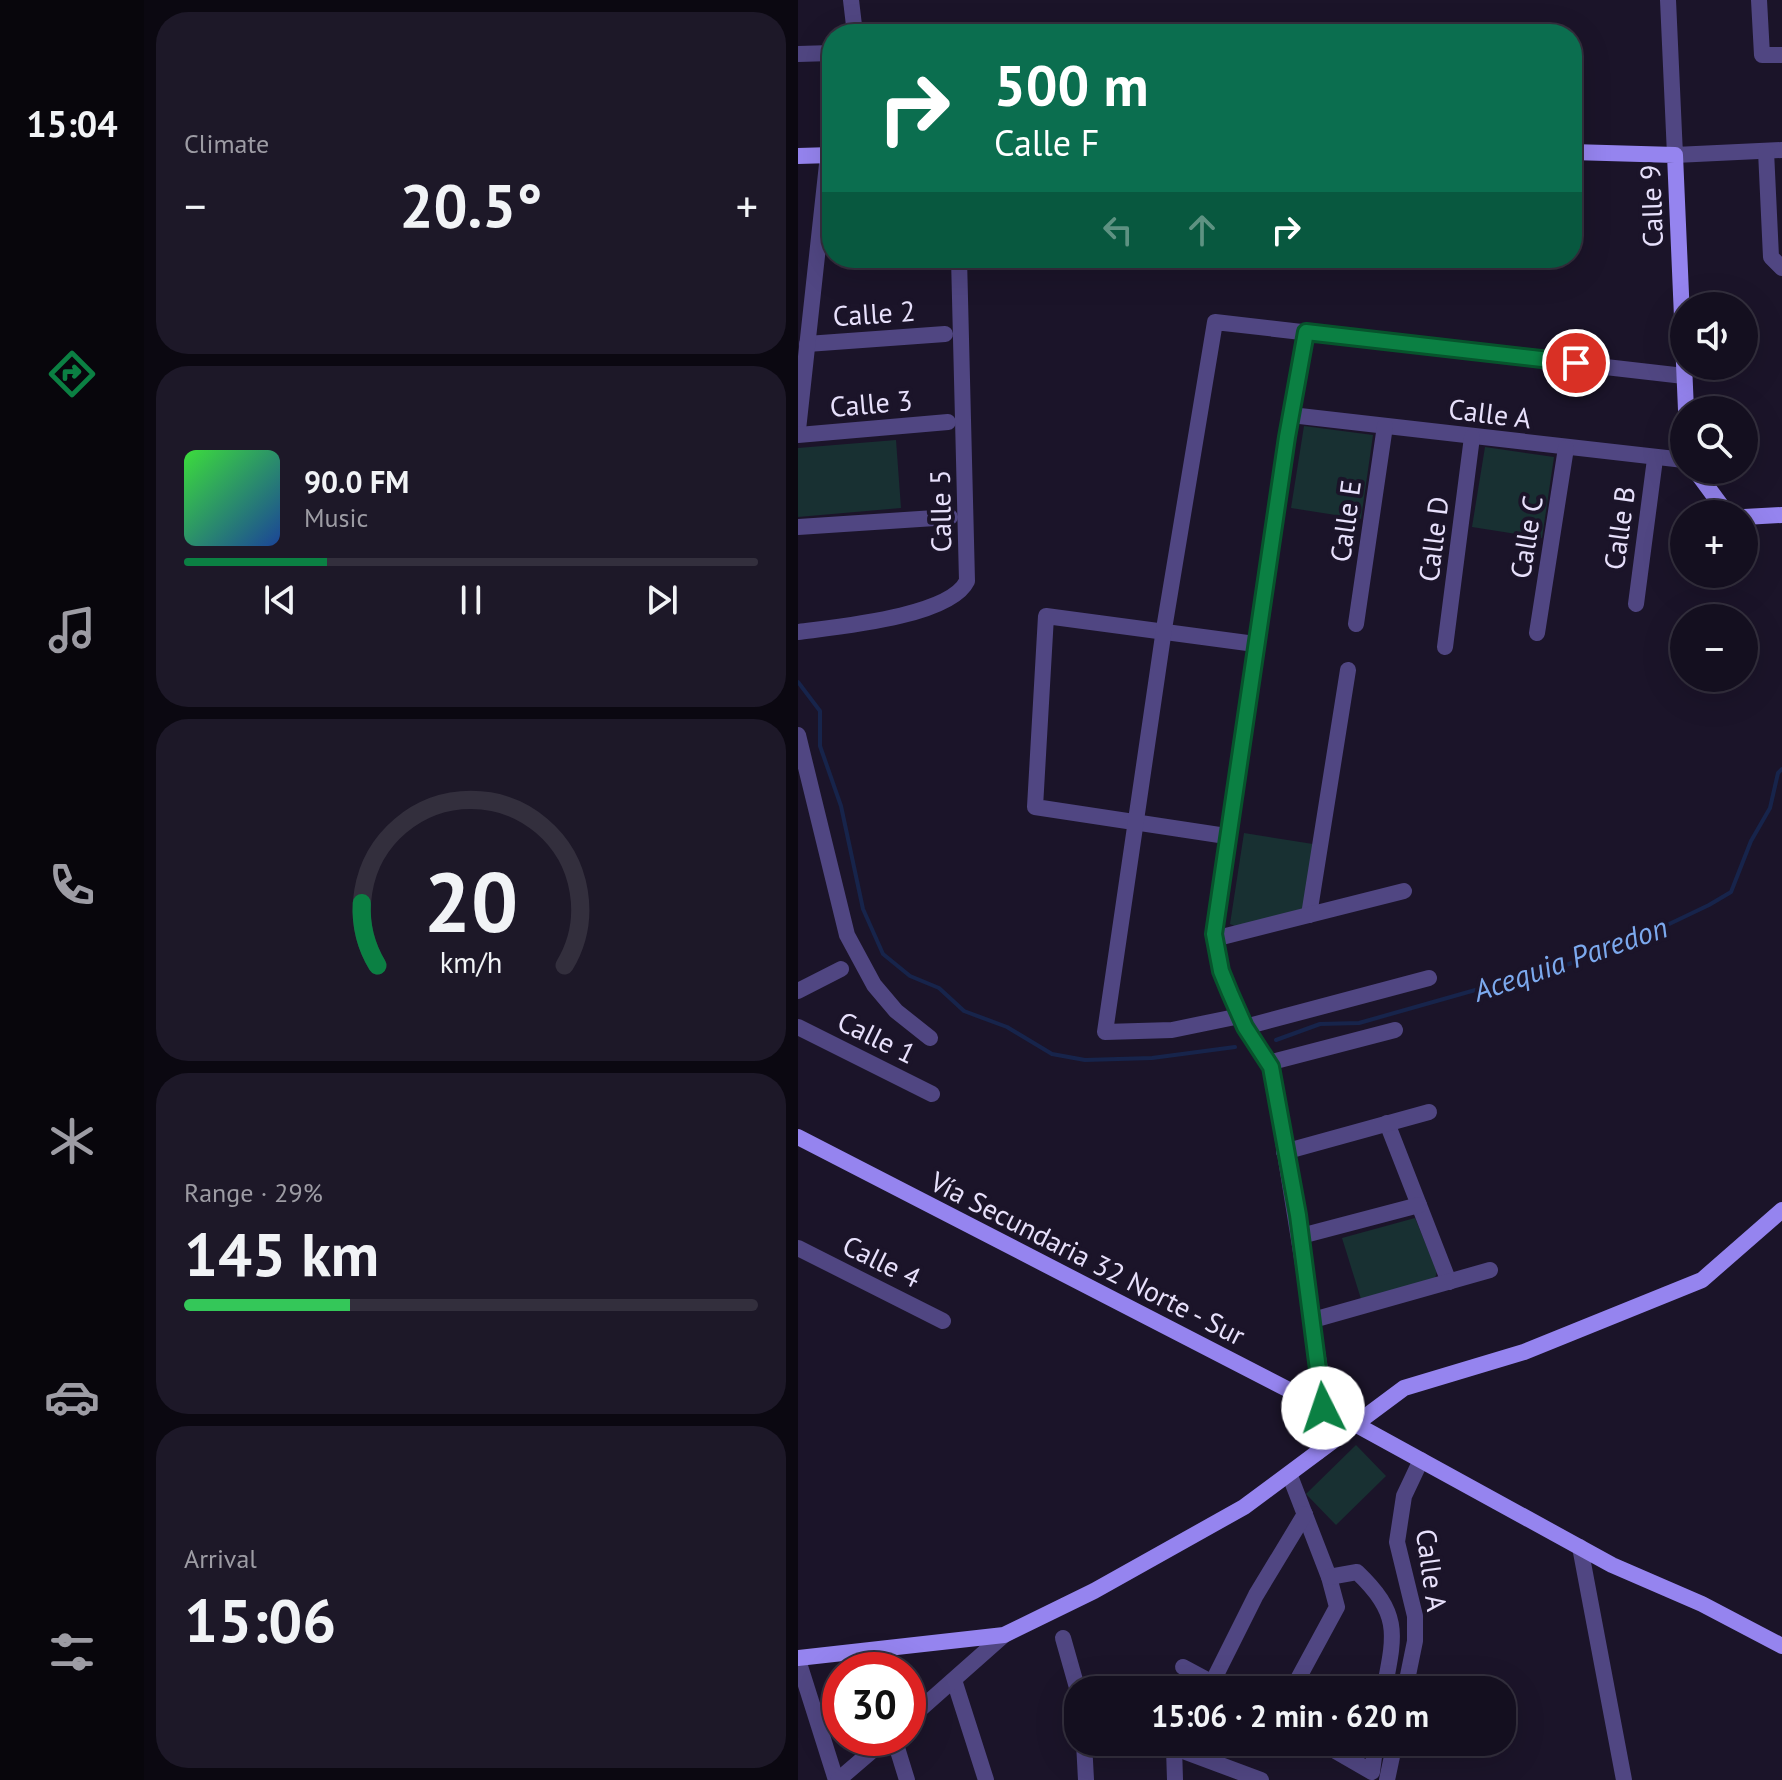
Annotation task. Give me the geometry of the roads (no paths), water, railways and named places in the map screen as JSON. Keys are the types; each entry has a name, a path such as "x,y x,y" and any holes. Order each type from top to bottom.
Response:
{"street":[{"path":"851,0 854,24"},
{"name":"Calle 9","path":"1668,0 1681,292"},
{"path":"1759,0 1762,55 1782,55"},
{"path":"798,54 822,53"},
{"path":"1582,152 1675,155 1774,150 1771,257 1782,268"},
{"path":"798,156 822,155"},
{"path":"798,433 807,344 822,267"},
{"name":"Calle 5","path":"798,632 888,620 956,593 967,581 959,268"},
{"path":"1429,978 1242,1021 1172,1030 1105,1032 1164,629 1215,322 1670,374"},
{"path":"1306,332 1255,644 1214,939 1221,971 1242,1021 1268,1063 1301,1236 1313,1320 1323,1408 1318,1452"},
{"name":"Calle 2","path":"807,344 945,334"},
{"name":"Calle A","path":"1291,415 1670,460"},
{"name":"Calle 3","path":"798,433 948,422"},
{"name":"Calle E","path":"1356,624 1385,426"},
{"name":"Calle D","path":"1445,647 1472,437"},
{"name":"Calle C","path":"1537,633 1566,448"},
{"name":"Calle B","path":"1636,604 1655,459"},
{"path":"1758,516 1782,515"},
{"path":"798,527 950,517"},
{"path":"1226,836 1035,807 1046,616 1164,629 1255,644"},
{"path":"1309,915 1348,670"},
{"path":"798,735 847,935 874,985 896,1011 930,1038"},
{"path":"1214,939 1404,891"},
{"path":"798,991 841,969"},
{"name":"Calle 1","path":"798,1027 932,1094"},
{"path":"1268,1063 1395,1030"},
{"path":"1284,1152 1429,1112"},
{"path":"1387,1123 1449,1282"},
{"name":"Vía Secundaria 32 Norte - Sur","path":"798,1137 1355,1424 1580,1547 1702,1604 1782,1646"},
{"path":"1301,1236 1419,1205"},
{"path":"926,1704 1004,1635 1094,1591 1244,1507 1290,1476 1404,1388 1524,1352 1702,1280 1782,1210"},
{"name":"Calle 4","path":"798,1248 943,1321"},
{"path":"1313,1320 1490,1270"},
{"name":"Calle A","path":"1408,1676 1415,1641 1415,1616 1397,1542 1404,1496 1421,1460"},
{"path":"1290,1476 1329,1577 1337,1607 1300,1676"},
{"path":"1223,1676 1256,1595 1305,1514"},
{"path":"1580,1547 1624,1780"},
{"path":"1329,1577 1357,1572 1379,1593 1394,1629 1386,1676"},
{"path":"871,1652 1004,1635"},
{"path":"1063,1638 1074,1676"},
{"path":"822,1657 798,1659 837,1780 866,1756"},
{"path":"1183,1667 1200,1676"},
{"path":"954,1680 986,1780"},
{"path":"900,1756 907,1780"},
{"path":"1085,1756 1086,1780"},
{"path":"1169,1756 1175,1780"},
{"path":"1196,1756 1261,1780"},
{"path":"1344,1756 1372,1772 1374,1756"},
{"path":"1387,1780 1392,1756"}],"waterway":[{"name":"Acequia Paredon","path":"798,682 820,711 820,746 841,806 863,909 883,954 910,976 939,988 964,1011 1007,1027 1052,1054 1085,1060 1152,1058 1235,1047"},
{"name":"Acequia Paredon","path":"1276,1040 1320,1024 1359,1023 1500,983 1531,978 1642,937 1709,905 1731,892 1751,841 1770,808 1778,773 1782,769"}]}
